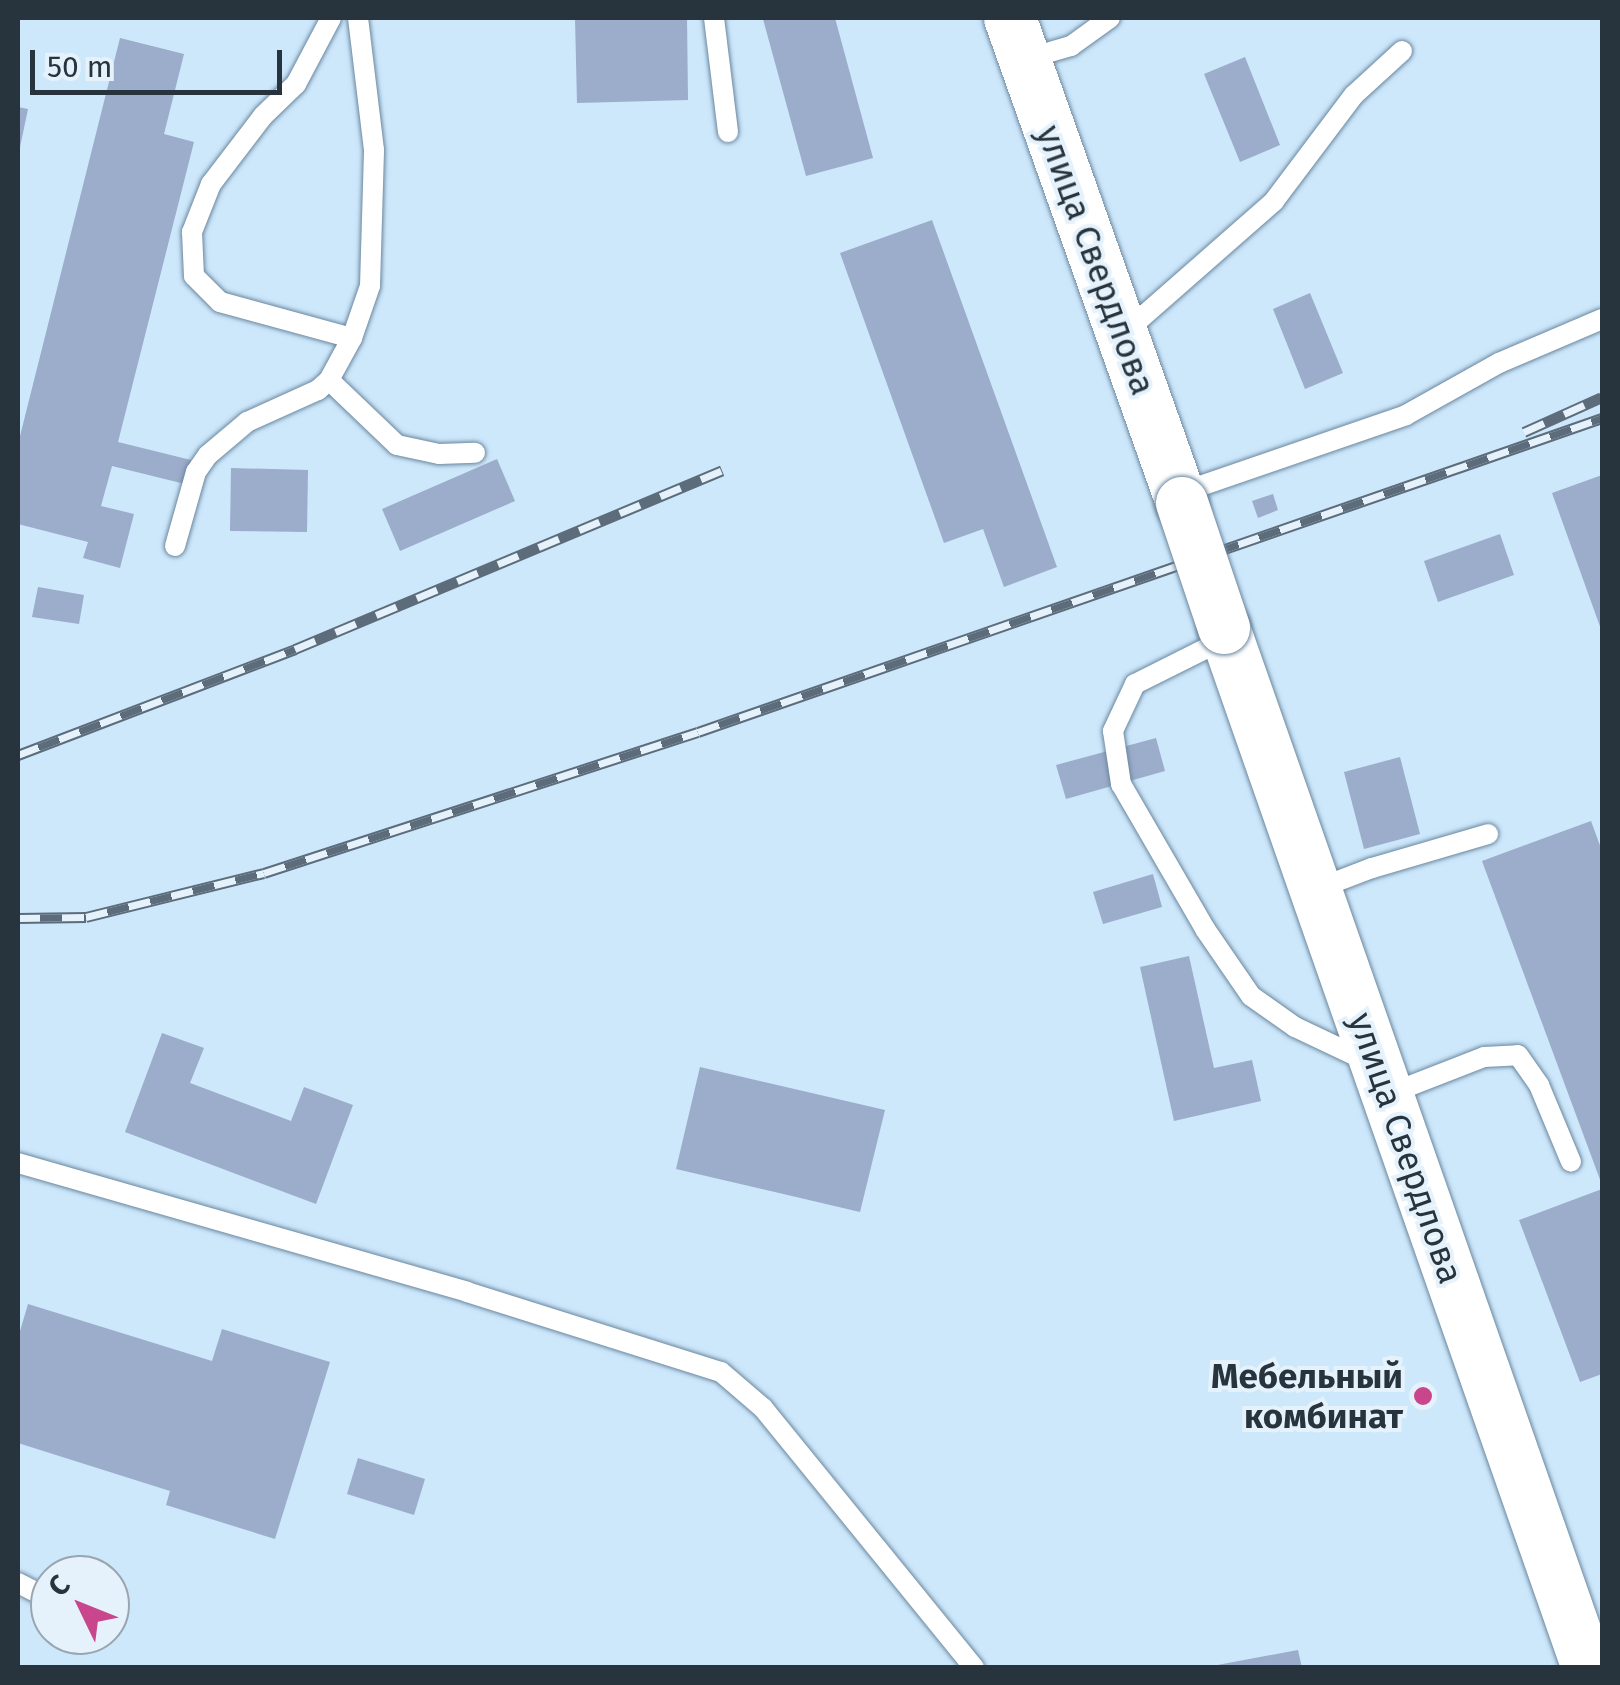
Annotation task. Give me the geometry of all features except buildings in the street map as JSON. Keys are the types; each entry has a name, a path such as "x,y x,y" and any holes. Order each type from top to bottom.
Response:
{"main road":[{"name":"улица Свердлова","path":"1017,38 1588,1668"}],"lane":[{"path":"331,18 296,84 262,116 212,184 192,232 194,276 220,302 352,338"},
{"path":"175,546 196,472 208,455 247,422 318,390 352,338 370,286 374,225 374,150 358,18"},
{"path":"714,18 728,132"},
{"path":"1017,38 1071,46 1110,18"},
{"path":"1122,335 1191,270 1264,211 1354,95 1402,51"},
{"path":"1180,498 1406,415 1500,363 1602,319"},
{"path":"328,380 397,445 438,454 475,453"},
{"path":"1226,633 1135,684 1113,731 1121,784 1204,929 1251,996 1382,1080 1484,1057 1518,1055 1539,1085 1571,1162"},
{"path":"1316,890 1372,868 1488,834"},
{"path":"18,1163 467,1292 721,1372 763,1408 974,1668"}],"railway":[{"path":"1524,432 1602,397"},
{"path":"18,918 86,917 264,873 698,732 1602,418"},
{"path":"18,755 295,649 722,470"}],"place":[{"name":"Мебельный комбинат","path":"1423,1396"}]}
